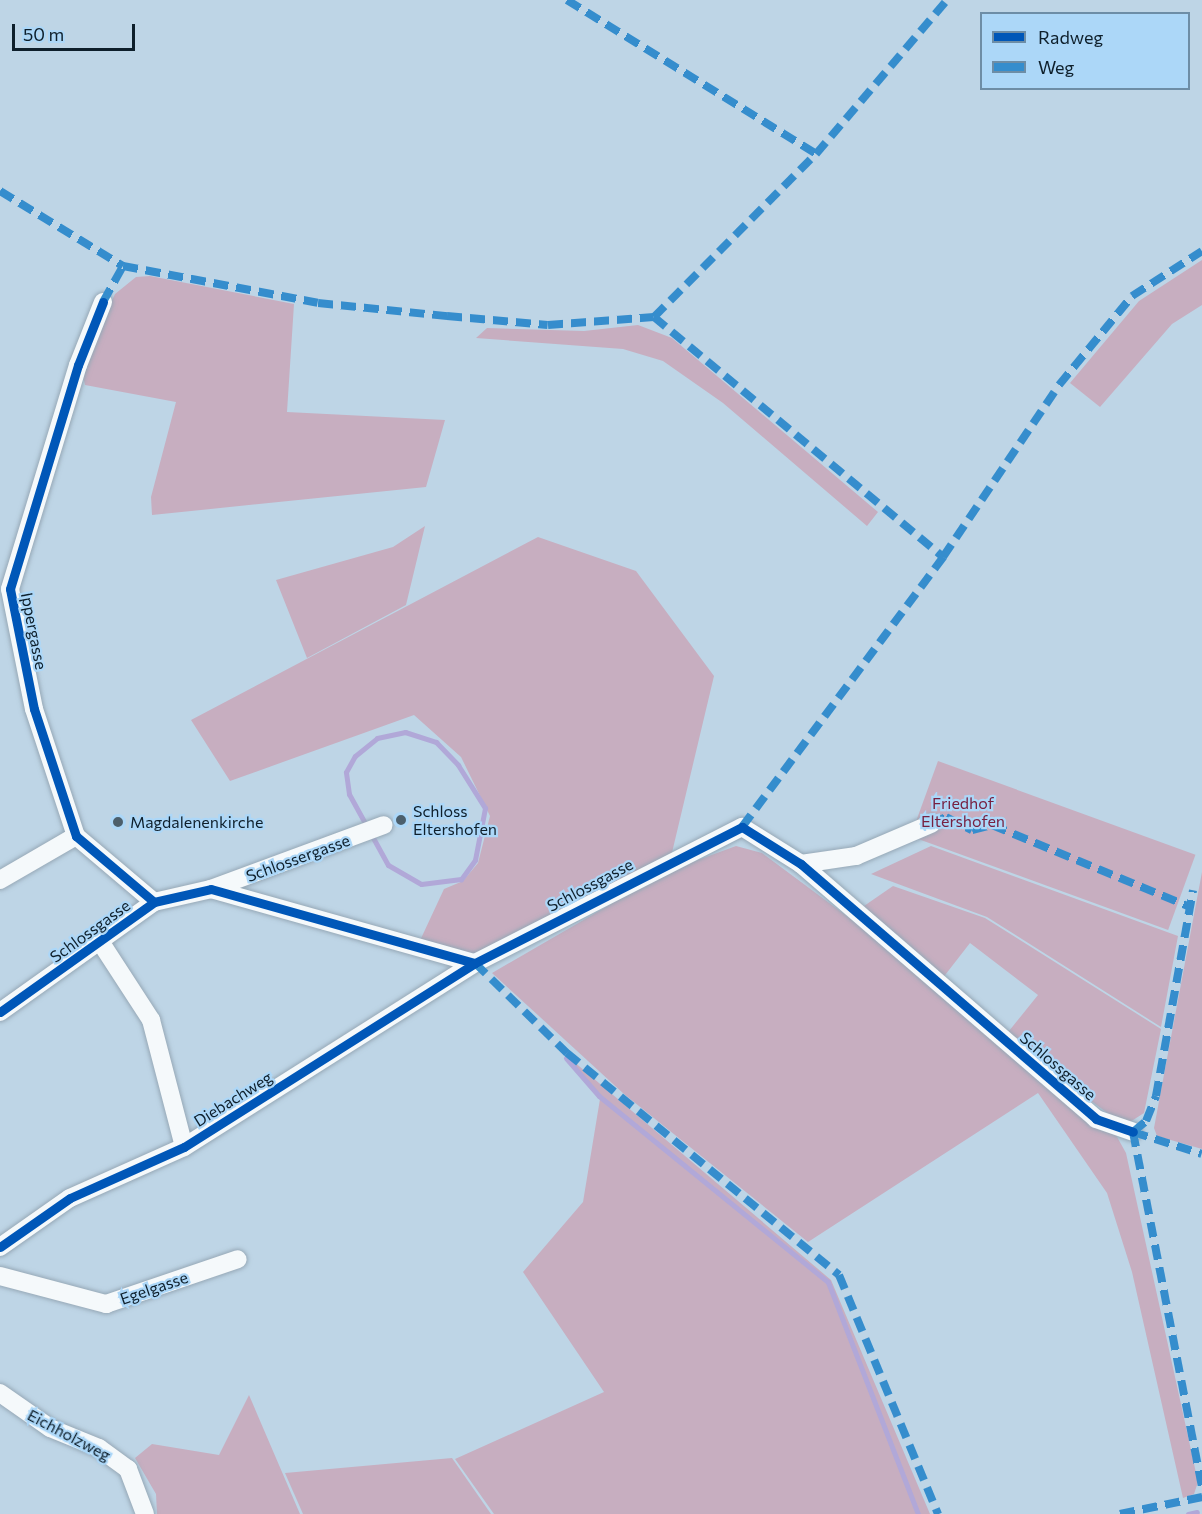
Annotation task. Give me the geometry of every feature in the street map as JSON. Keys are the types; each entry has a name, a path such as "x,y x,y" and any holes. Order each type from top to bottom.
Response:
{"street":[{"name":"Ippergasse","path":"76,836 34,709 10,589 78,365 103,302"},
{"path":"0,572 10,589"},
{"path":"801,864 856,856 931,825"},
{"name":"Schlossergasse","path":"211,889 346,842 379,827"},
{"name":"Schlossgasse","path":"0,1012 101,943 154,902 211,889 475,963 742,827 801,864 1096,1119 1133,1132"},
{"path":"0,880 76,836 154,902"},
{"path":"101,943 151,1020 184,1147"},
{"name":"Diebachweg","path":"0,1247 70,1198 184,1147 475,963"},
{"name":"Egelgasse","path":"0,1276 106,1304 238,1259"},
{"name":"Eichholzweg","path":"0,1393 50,1428 99,1448 128,1469 145,1514"}],"green space":[{"path":"1202,260 1202,305 1172,324 1100,407 1070,383 1139,301"},
{"path":"150,276 294,304 287,412 445,420 426,487 152,515 151,497 176,402 85,385 81,367 115,294 136,277"},
{"path":"638,325 672,338 878,512 867,526 723,403 663,361 623,349 476,338 487,328 584,331"},
{"path":"425,526 406,605 307,658 276,580 393,547"},
{"path":"538,537 636,571 714,676 670,861 475,963 417,947 444,889 463,881 478,863 490,816 461,757 414,715 230,781 191,720"},
{"name":"Friedhof Eltershofen","path":"938,761 1195,855 1168,930 911,836"},
{"path":"736,846 762,853 879,940 1116,1135 1126,1153 1198,1482 1194,1494 1183,1498 1132,1272 1107,1193 1038,1093 808,1242 624,1094 492,973 668,871"},
{"path":"931,846 1178,936 1161,1027 987,917 871,874"},
{"path":"1202,872 1202,1149 1157,1136 1154,1128"},
{"path":"893,886 985,918 1161,1029 1144,1113 1130,1122 1110,1115 1005,1036 1038,995 970,943 942,979 864,906"},
{"path":"566,1055 831,1280 930,1514 494,1514 455,1459 604,1392 523,1272 583,1202 600,1099"},
{"path":"249,1395 300,1514 157,1514 156,1494 135,1458 152,1444 219,1455"},
{"path":"452,1458 491,1514 303,1514 285,1473"}],"waterway":[{"path":"405,732 436,742 458,765 485,808 475,860 461,879 421,884 388,865 349,794 346,772 355,756 377,738 405,732"},
{"path":"566,1058 599,1096 828,1282 918,1514"},
{"path":"1188,1514 1197,1512"}],"marked path":[{"path":"567,0 816,154"},
{"path":"103,302 123,266 318,303 447,316 548,325 654,317 816,154 947,0"},
{"path":"0,191 123,266"},
{"path":"742,827 943,557 1059,385 1132,296 1202,251"},
{"path":"654,317 943,557"},
{"path":"931,824 946,817 972,830 992,825 1190,907"},
{"path":"1133,1132 1146,1121 1156,1096 1193,890"},
{"path":"475,963 567,1053 839,1275 938,1514"},
{"path":"1133,1132 1202,1487"},
{"path":"1133,1132 1202,1154"},
{"path":"1120,1514 1202,1497"}],"cycle path":[{"path":"103,302 78,365 10,589 34,709 76,836 154,902"},
{"path":"0,1012 154,902 211,889 475,963 742,827 801,864 1096,1119 1133,1132"},
{"path":"0,1247 70,1198 184,1147 475,963"}],"place":[{"name":"Schloss Eltershofen","path":"401,820"},
{"name":"Magdalenenkirche","path":"118,822"}]}
